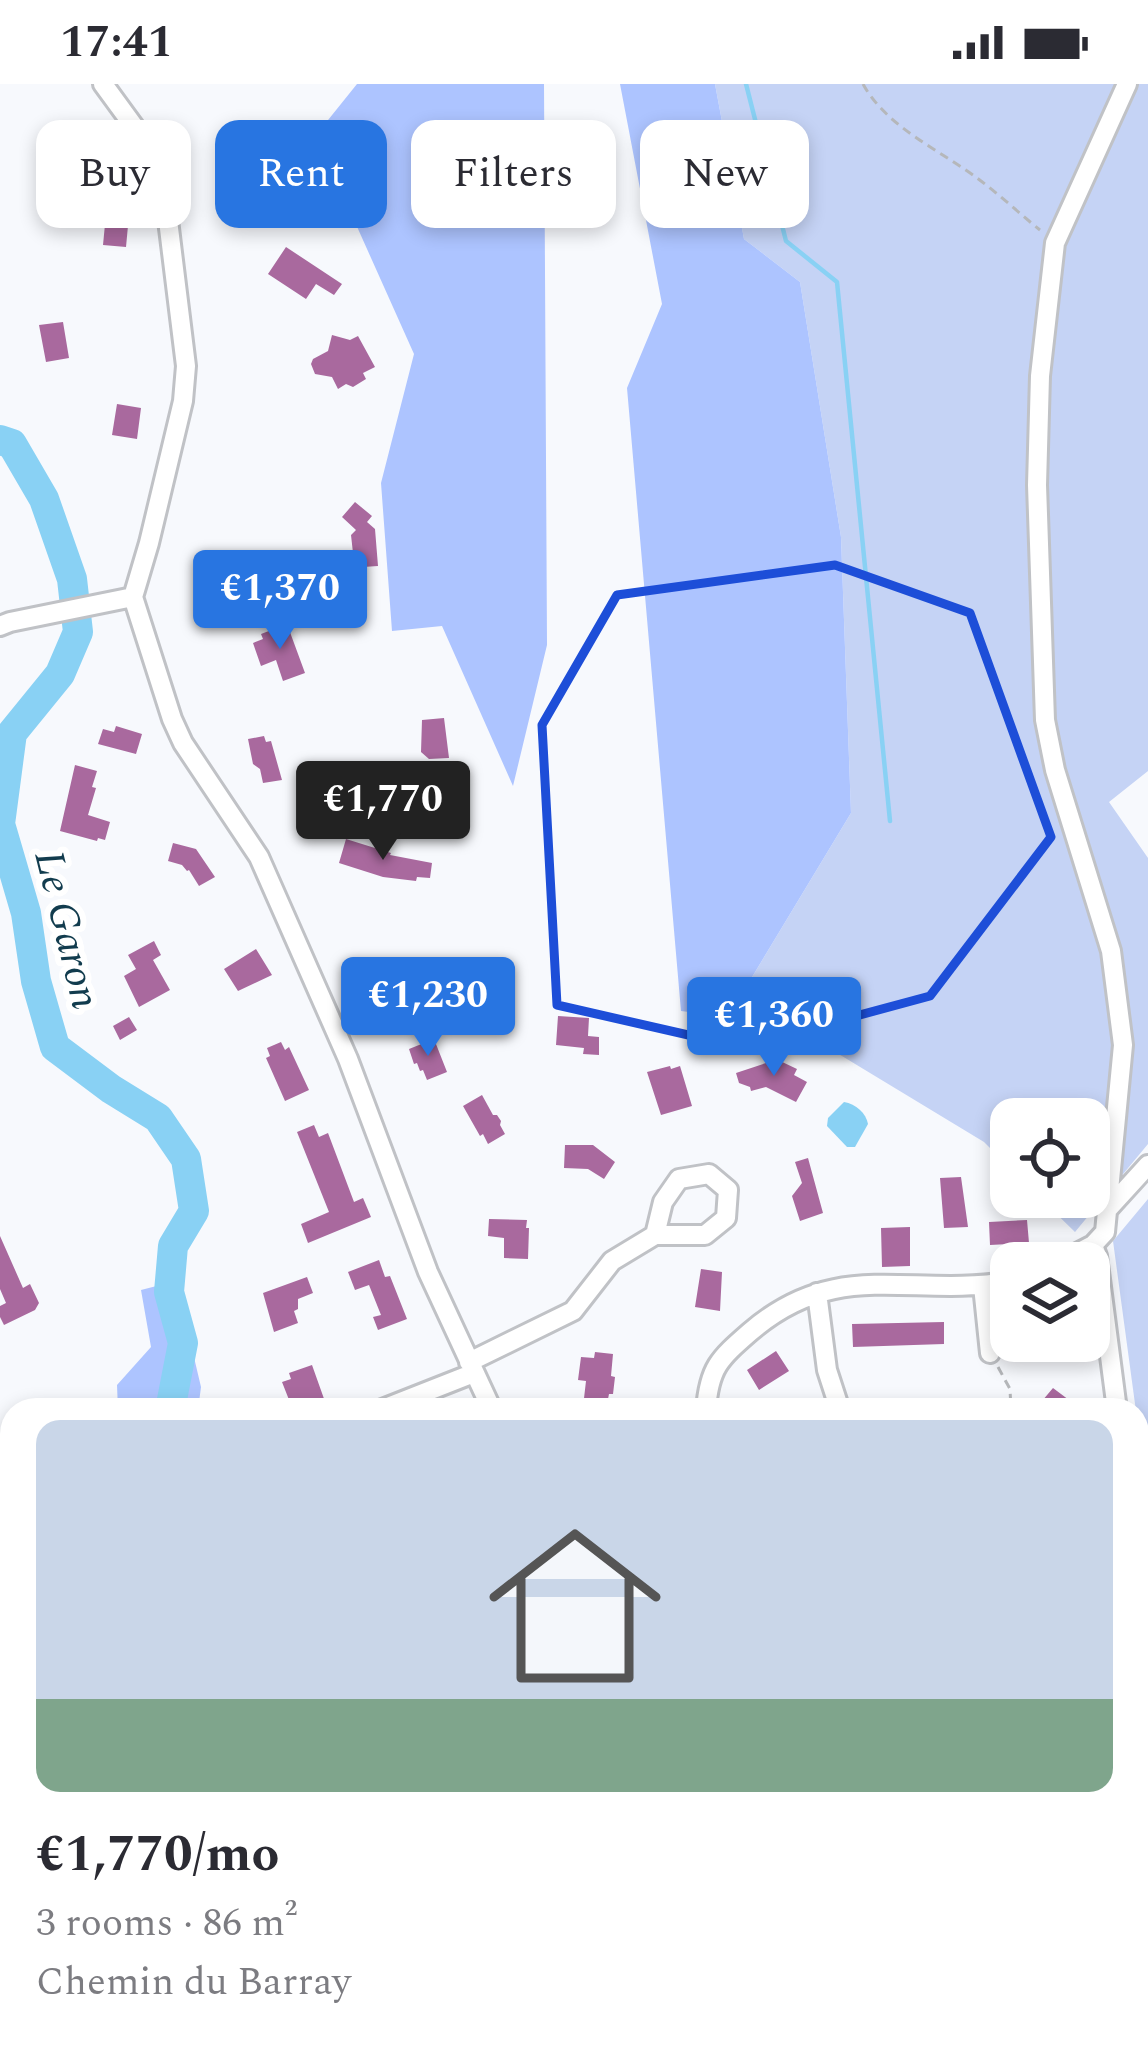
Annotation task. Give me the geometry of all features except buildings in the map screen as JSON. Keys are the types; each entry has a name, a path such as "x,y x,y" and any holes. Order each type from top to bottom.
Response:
{"street":[{"path":"103,84 141,136 156,169 167,212 186,366 183,401 133,597 172,719 259,857 348,1059 428,1272 486,1398"},
{"path":"1110,1187 1123,1045 1111,951 1055,770 1045,720 1037,449 1055,243 1127,84"},
{"path":"0,626 133,597"},
{"path":"1110,1207 1148,1165"},
{"path":"405,1398 573,1311 612,1261 655,1235"},
{"path":"707,1398 717,1360 791,1301 883,1283 990,1285"},
{"path":"983,1286 990,1353"},
{"path":"817,1293 827,1370 836,1398"},
{"path":"1110,1351 1116,1398"}],"path":[{"path":"863,84 870,98 911,134 981,181 1055,243"},
{"path":"995,1362 1010,1398"}],"highlighted area":[{"path":"835,565 970,613 1051,837 930,996 741,1047 557,1005 542,725 617,595"}],"shaded area":[{"path":"357,84 544,84 544,120 411,120 411,228 545,228 547,645 513,786 442,626 392,631 381,483 414,354 358,228 387,228 387,120 328,120"},
{"path":"620,84 715,84 722,120 640,120 640,189"},
{"path":"715,84 1148,84 1148,771 1109,802 1148,858 1148,1144 1110,1190 1110,1098 990,1098 990,1148 799,1030 728,1017 851,813 841,537 800,282 744,239 742,228 809,228 809,120 722,120"},
{"path":"647,228 742,228 744,239 800,282 841,537 851,813 728,1017 681,1011 627,388 662,304"},
{"path":"844,1102 860,1110 868,1124 855,1147 847,1147 827,1126 828,1118"},
{"path":"1148,1199 1148,1398 1134,1398 1113,1241"},
{"path":"1061,1218 1087,1218 1075,1232"},
{"path":"176,1281 200,1398 118,1398 117,1385 151,1347 141,1290"}],"waterway":[{"path":"746,84 786,241 837,282 890,821"},
{"name":"Le Garon","path":"0,440 12,444 44,499 72,579 78,632 60,674 12,733 0,824 26,913 36,981 55,1047 158,1118 186,1159 194,1211 173,1246 169,1292 183,1343 172,1398"}]}
